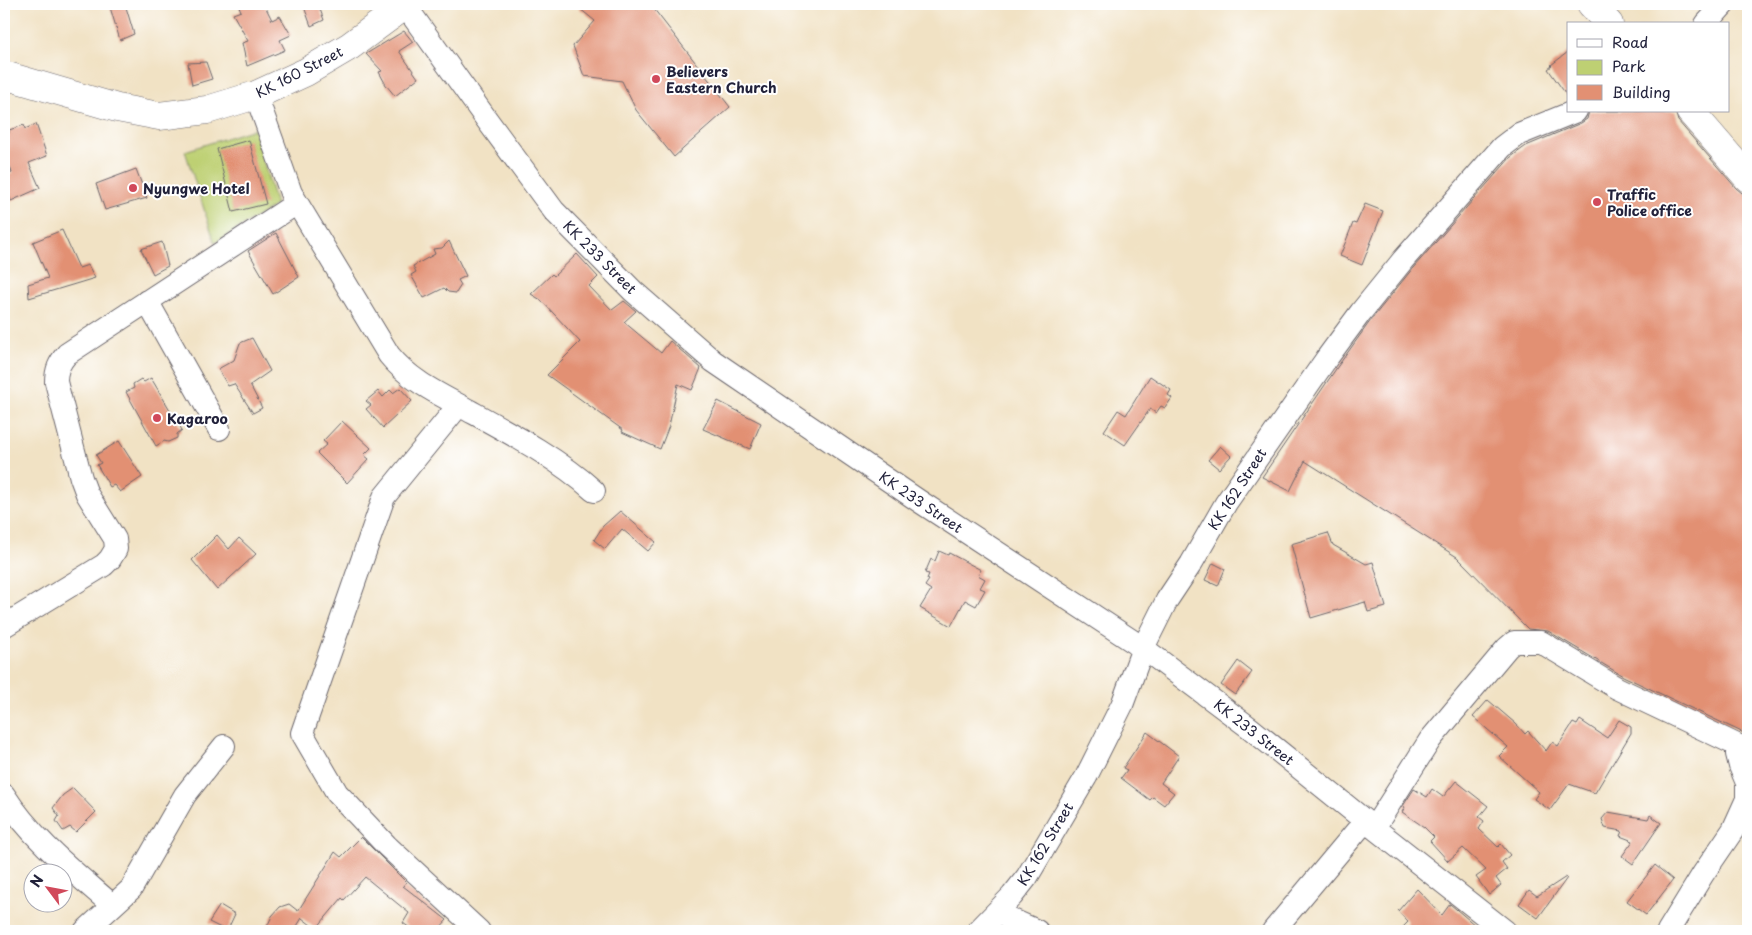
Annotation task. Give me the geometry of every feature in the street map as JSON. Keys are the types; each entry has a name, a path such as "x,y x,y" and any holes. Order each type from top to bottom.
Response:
{"main road":[{"name":"KK 160 Street","path":"4,76 117,108 159,116 207,110 256,95 306,72 350,46 406,4"},
{"path":"1590,4 1607,22"},
{"path":"1691,112 1748,178"}],"street":[{"name":"KK 233 Street","path":"406,4 487,120 554,211 634,291 714,362 919,501 1143,648 1250,728 1505,931"},
{"path":"1708,22 1724,4"},
{"path":"256,95 291,193 394,361 423,386 501,428 569,471 594,491"},
{"name":"KK 162 Street","path":"978,931 1012,896 1026,877 1086,777 1122,705 1143,648 1167,600 1191,564 1226,503 1327,358 1403,260 1502,148 1519,134 1574,112"},
{"path":"4,626 104,565 116,549 115,539 87,494 81,478 56,382 56,372 60,362 67,354 297,203"},
{"path":"147,301 218,429"},
{"path":"459,406 384,497 302,733 337,793 387,846 478,931"},
{"path":"1273,931 1370,825 1430,740 1514,642 1541,642 1617,688 1743,748 1737,754 1747,783 1747,799 1733,830 1668,931"},
{"path":"92,929 112,905 131,889 185,795 224,746"},
{"path":"4,795 17,816 40,841 112,905"},
{"path":"996,913 1036,931"}],"green space":[{"path":"254,129 276,205 215,243 185,151"}],"building":[{"path":"109,4 125,4 134,34 120,40"},
{"path":"238,4 264,4 272,20 280,16 291,35 280,40 285,50 247,66 242,43 248,41 233,14 241,11"},
{"path":"303,4 318,4 324,20 311,26"},
{"name":"Believers Eastern Church","path":"574,4 650,4 730,107 674,157 636,110 622,81 584,76 573,46 595,21"},
{"path":"404,31 413,42 399,51 418,78 395,96 379,72 382,71 366,54"},
{"path":"1567,53 1567,96 1548,69"},
{"path":"206,62 212,79 192,85 188,63"},
{"path":"1589,112 1675,112 1678,121 1736,188 1742,193 1748,193 1748,735 1623,676 1548,631 1528,629 1457,557 1305,461 1290,491 1262,477 1371,320 1413,268 1511,157 1526,146 1587,119"},
{"path":"36,124 47,156 29,163 40,188 11,201 4,183 4,176 12,173 4,150 4,135 9,133 9,130 24,125 25,129"},
{"path":"249,140 266,204 233,212 217,149"},
{"path":"136,169 147,198 105,210 96,184"},
{"path":"1365,204 1383,211 1362,265 1340,256 1353,223 1356,224"},
{"path":"62,230 79,268 88,265 95,278 29,298 28,284 48,278 33,242"},
{"path":"276,233 299,277 273,294 248,251"},
{"path":"449,241 466,276 458,280 461,285 456,293 448,292 444,288 424,298 411,275 416,272 413,266 435,254 433,249 442,248"},
{"path":"162,242 168,266 153,274 141,249"},
{"path":"577,254 598,277 589,286 612,310 624,301 636,311 624,322 661,353 670,341 701,368 692,390 678,384 669,426 660,449 622,432 623,430 547,375 580,342 541,300 531,294 552,274 554,276"},
{"path":"252,338 270,371 250,385 262,408 253,413 234,384 228,386 218,369 234,360 240,343"},
{"path":"1150,376 1171,390 1168,395 1172,398 1165,408 1161,406 1156,413 1150,409 1125,445 1104,431 1118,410 1126,415"},
{"name":"Kagaroo","path":"151,378 182,430 177,434 177,438 168,442 164,441 156,446 126,392 134,388 133,384 141,379 144,382"},
{"path":"400,388 412,401 383,428 366,409 371,405 366,401 378,391 383,397 390,390 393,393"},
{"path":"718,401 761,423 750,449 703,429"},
{"path":"342,421 371,448 364,455 369,459 347,483 317,453 327,444 323,441"},
{"path":"119,441 142,477 120,492 114,485 110,487 97,465 101,463 96,455"},
{"path":"1220,446 1231,456 1219,469 1208,460"},
{"path":"620,511 656,542 648,551 622,529 605,549 594,540 603,526"},
{"path":"1328,533 1333,545 1366,564 1373,562 1386,607 1368,612 1365,602 1311,618 1291,544"},
{"path":"217,535 229,549 239,538 256,554 217,590 192,560"},
{"path":"939,551 948,555 949,553 981,570 978,575 985,579 980,588 985,590 976,606 965,600 951,626 920,608 931,590 925,586 929,580 927,579 929,574 925,573 931,559 935,561"},
{"path":"1213,563 1225,569 1218,586 1205,580"},
{"path":"1238,661 1252,672 1235,695 1221,685"},
{"path":"1488,700 1525,734 1528,731 1546,751 1552,742 1558,746 1573,723 1577,725 1580,720 1607,738 1619,720 1631,727 1631,733 1595,793 1569,784 1550,810 1534,799 1539,792 1499,756 1508,747 1473,717"},
{"path":"1147,732 1179,756 1161,783 1174,793 1164,805 1153,797 1150,800 1121,778 1127,770 1123,768"},
{"path":"1456,781 1488,806 1479,817 1484,821 1479,829 1498,847 1501,844 1510,855 1502,862 1507,869 1496,878 1501,885 1489,895 1476,877 1486,870 1463,848 1448,861 1430,841 1434,837 1424,827 1402,812 1405,807 1403,806 1414,789 1427,797 1432,789 1443,797"},
{"path":"73,788 96,812 76,832 70,827 63,831 56,821 59,816 53,808 63,795"},
{"path":"1608,812 1648,819 1650,815 1661,823 1633,864 1622,856 1633,841 1620,836 1622,831 1605,828 1602,819"},
{"path":"361,837 406,882 403,886 447,920 437,931 414,931 403,923 409,913 365,877 344,900 342,898 316,929 302,918 294,931 265,931 272,916 280,907 289,904 298,911 335,852 341,857"},
{"path":"1655,865 1673,880 1646,915 1627,901"},
{"path":"1566,877 1538,918 1519,904 1529,890 1537,896"},
{"path":"1417,889 1442,915 1450,904 1482,931 1459,931 1452,926 1446,931 1399,931 1408,922 1398,911"},
{"path":"220,905 235,914 227,931 209,922"}],"place":[{"name":"Believers Eastern Church","path":"656,79"},
{"name":"Nyungwe Hotel","path":"133,188"},
{"name":"Traffic Police office","path":"1597,202"},
{"name":"Kagaroo","path":"157,418"}]}
